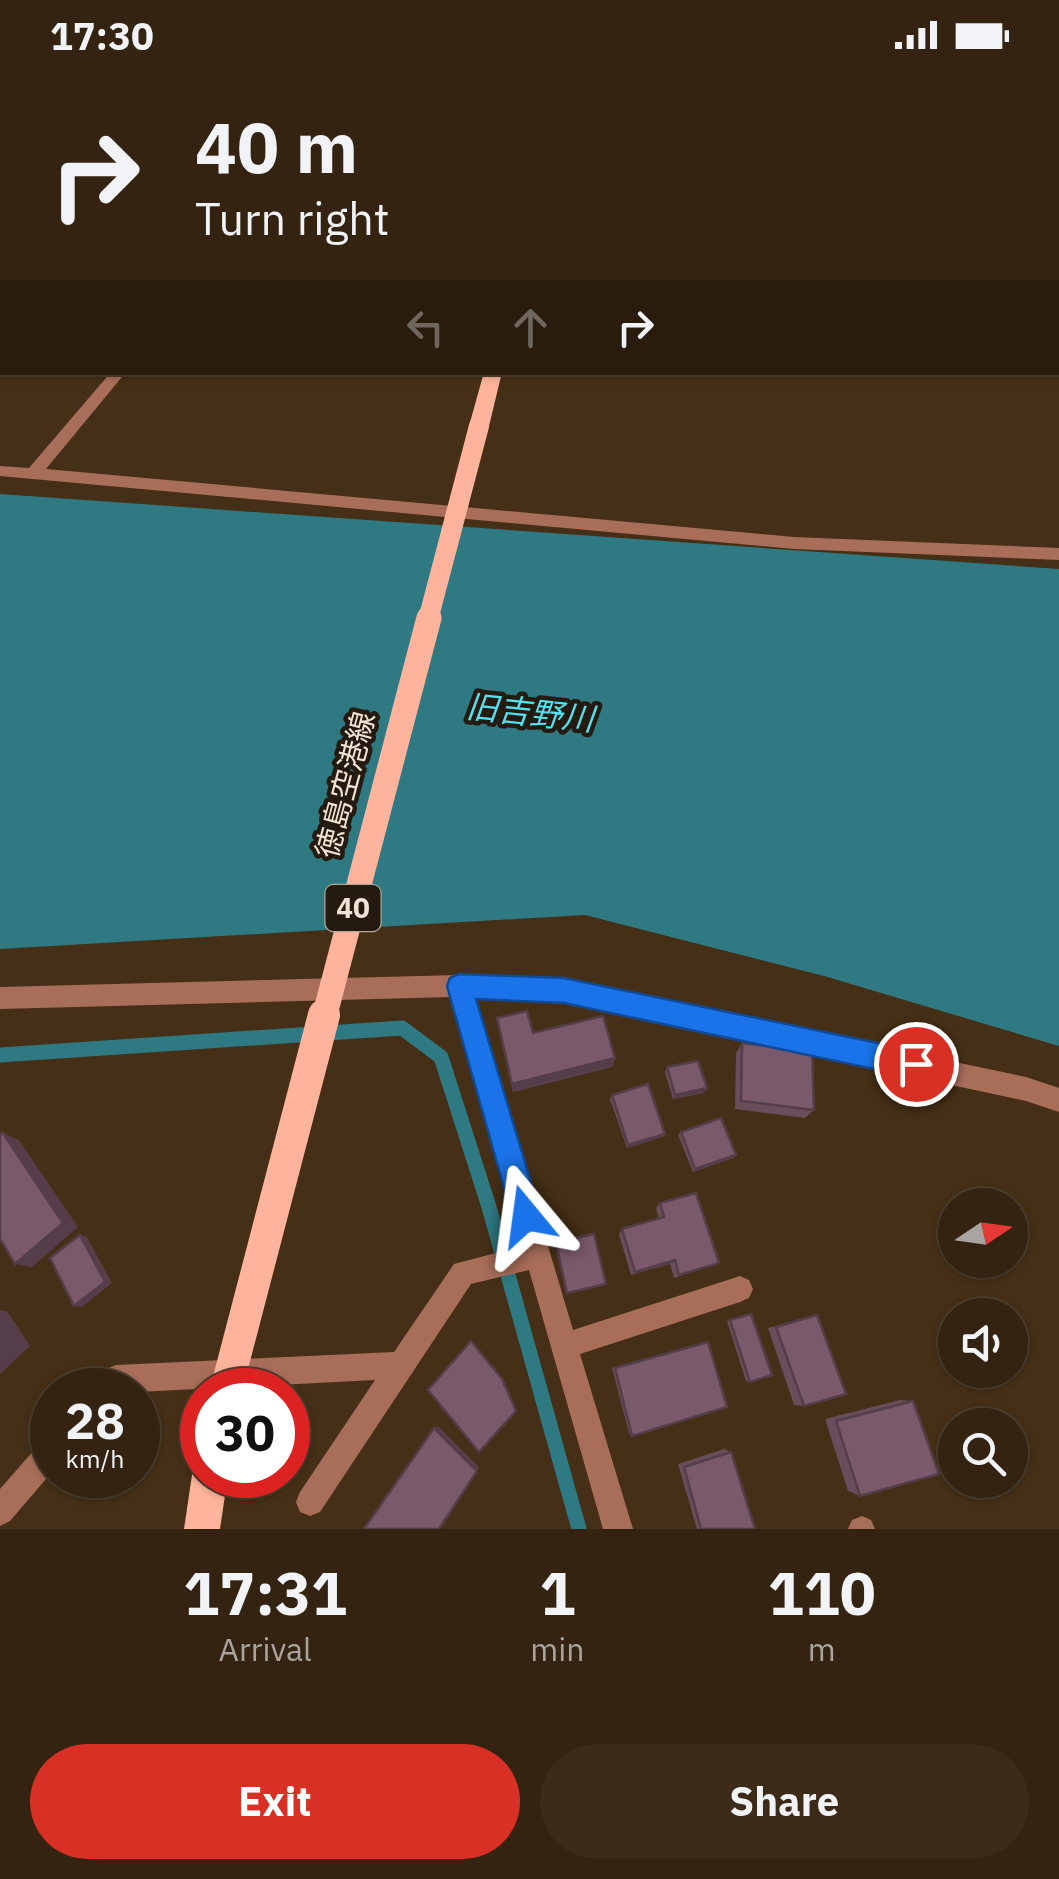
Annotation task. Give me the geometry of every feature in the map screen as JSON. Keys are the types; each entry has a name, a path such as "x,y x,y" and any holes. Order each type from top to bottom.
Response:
{"main road":[{"name":"徳島空港線","path":"232,1368 491,375"},
{"path":"202,1529 207,1498"}],"street":[{"path":"33,474 116,375"},
{"path":"0,472 751,538 947,553 1059,554"},
{"path":"0,998 459,986 564,991 934,1068 1059,1100"},
{"path":"459,986 618,1529"},
{"path":"310,1502 463,1273 538,1255"},
{"path":"564,1346 740,1289"},
{"path":"160,1377 401,1366"},
{"path":"0,1511 30,1476"}],"water":[{"name":"旧吉野川","path":"0,494 1059,569 1059,1046 824,976 585,915 0,949"}],"building":[{"path":"527,1011 533,1033 603,1016 615,1058 512,1084 497,1018"},
{"path":"742,1043 812,1052 814,1110 741,1101"},
{"path":"698,1061 707,1088 675,1095 667,1067"},
{"path":"648,1084 665,1134 628,1145 612,1095"},
{"path":"721,1118 736,1155 695,1169 681,1132"},
{"path":"3,1133 63,1223 15,1264 0,1239"},
{"path":"696,1193 719,1263 679,1275 675,1260 635,1272 622,1229 664,1217 660,1203"},
{"path":"594,1234 606,1284 567,1293 556,1243"},
{"path":"80,1235 105,1282 74,1306 50,1258"},
{"path":"751,1314 772,1375 750,1382 730,1320"},
{"path":"817,1315 846,1394 804,1406 776,1327"},
{"path":"471,1341 502,1379 516,1411 479,1452 428,1390"},
{"path":"708,1342 727,1407 632,1436 615,1368"},
{"path":"913,1401 938,1474 860,1496 836,1421"},
{"path":"434,1428 477,1471 439,1529 364,1529"},
{"path":"731,1452 755,1529 701,1529 684,1467"}],"waterway":[{"path":"0,1055 402,1028 441,1057 489,1207 579,1529"}],"route":[{"path":"526,1216 459,986 564,991 916,1064"}]}
